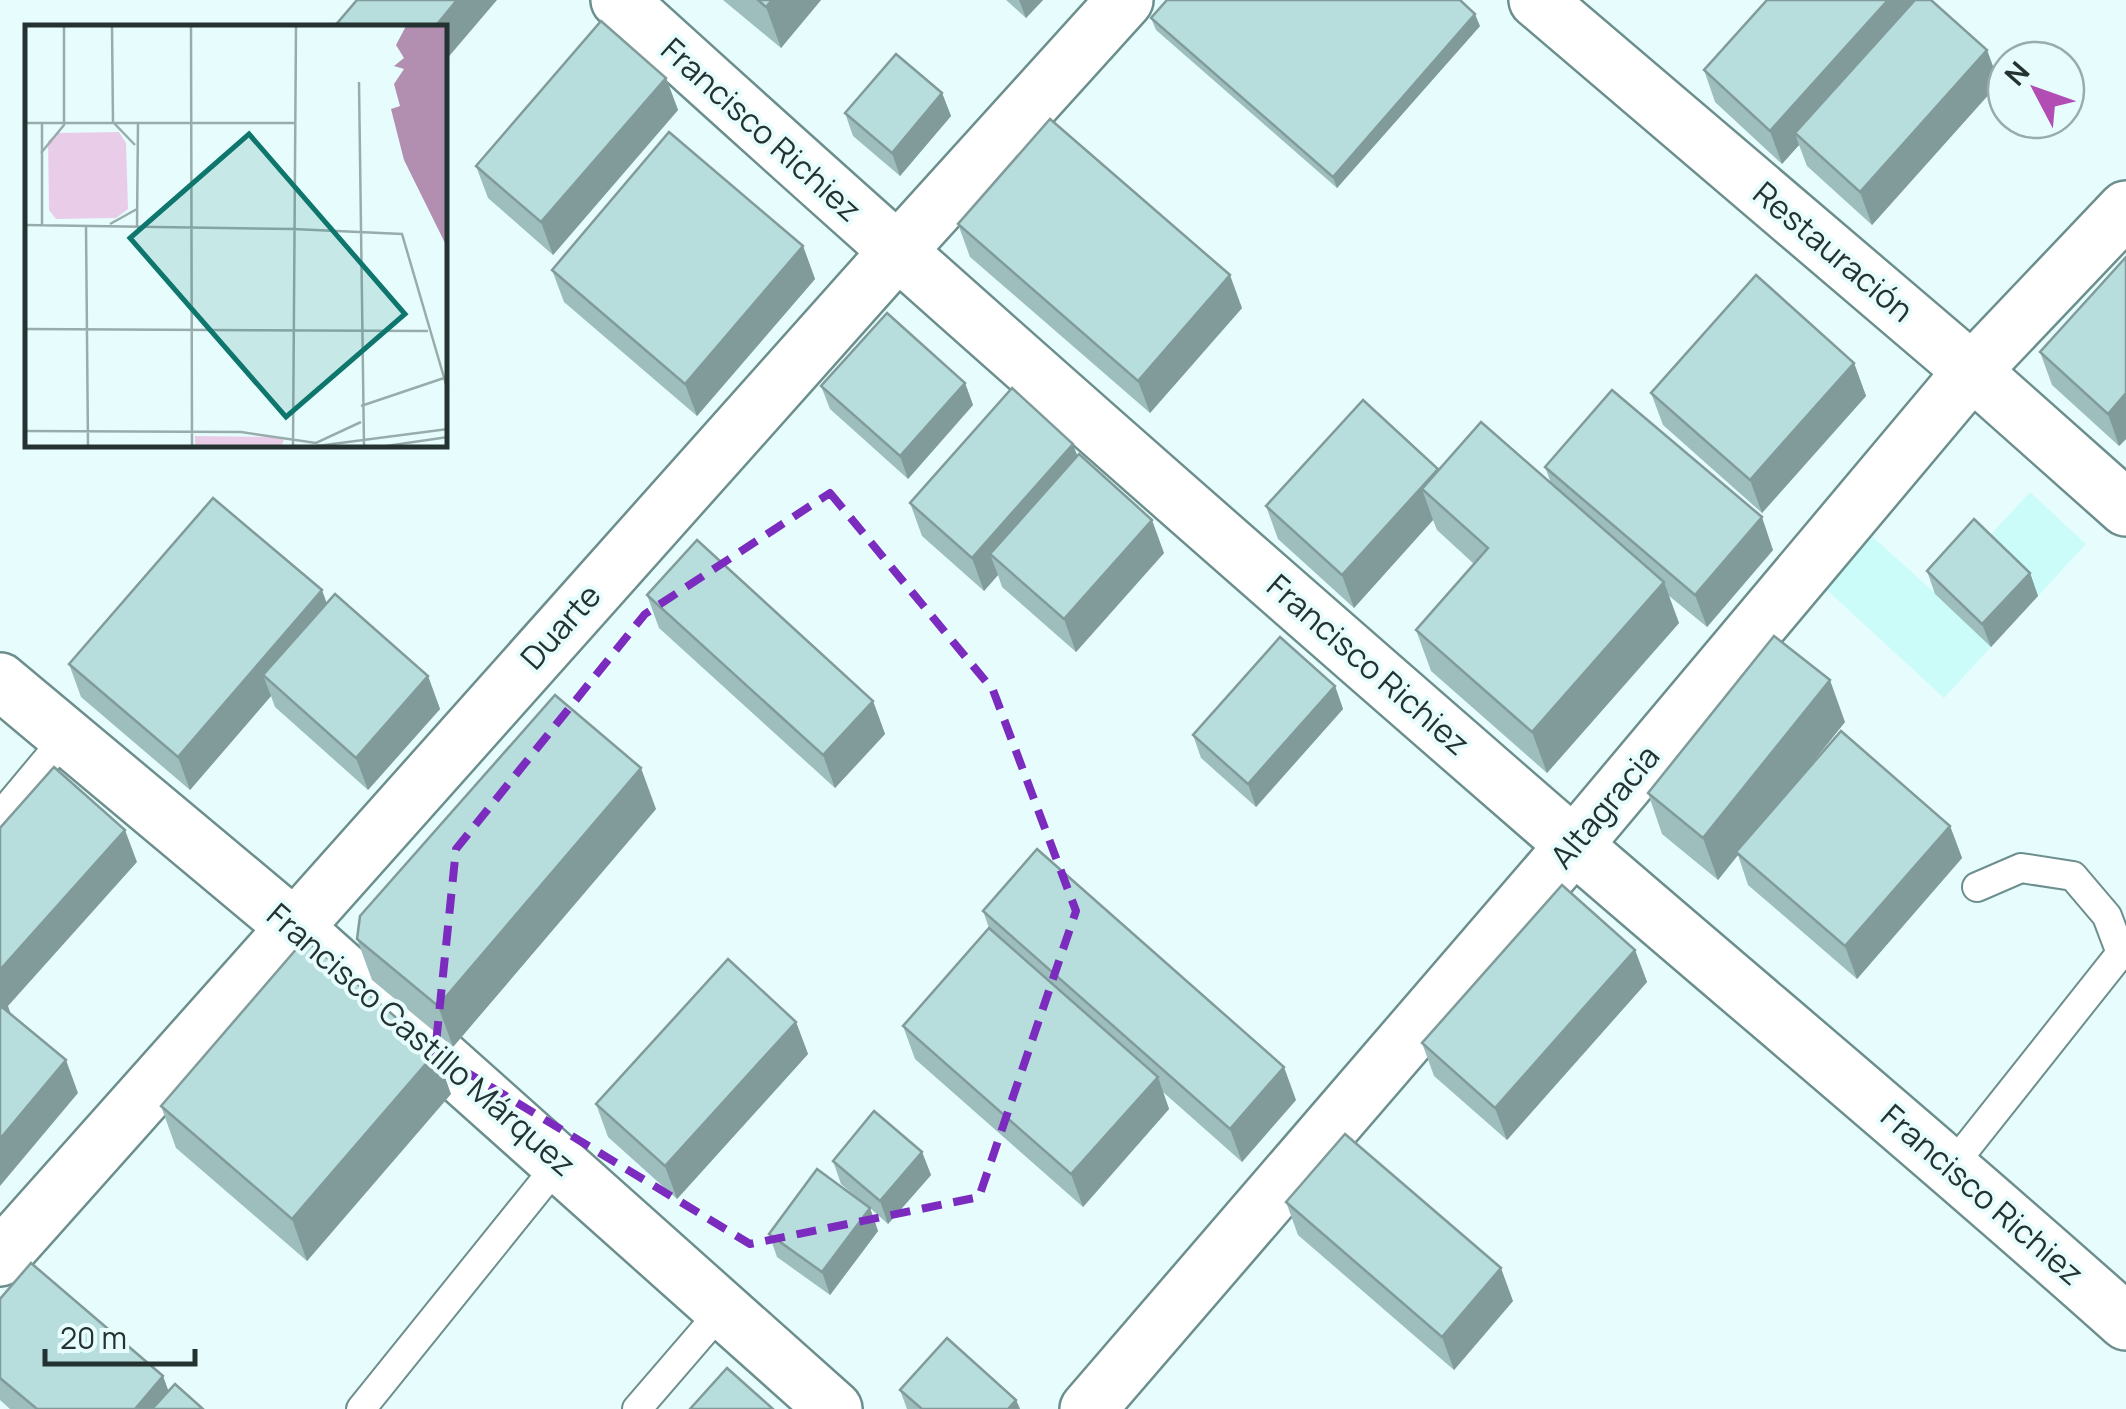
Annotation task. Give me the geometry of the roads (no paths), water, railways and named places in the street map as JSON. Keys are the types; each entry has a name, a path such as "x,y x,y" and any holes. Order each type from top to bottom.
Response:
{"street":[{"name":"Francisco Richiez","path":"619,0 896,253 1574,845 1952,1166 2126,1322"},
{"name":"Duarte","path":"0,1258 1125,0"},
{"name":"Restauración","path":"1537,0 1972,371 2126,508"},
{"name":"Altagracia","path":"1088,1409 1574,845 1972,371 2126,209"},
{"name":"Francisco Castillo Márquez","path":"0,681 294,926 834,1409"}],"lane":[{"path":"0,816 66,738"},
{"path":"1952,1166 2122,953 2107,916 2072,876 2021,868 1977,887"},
{"path":"361,1409 560,1162"},
{"path":"637,1409 724,1308"}]}
